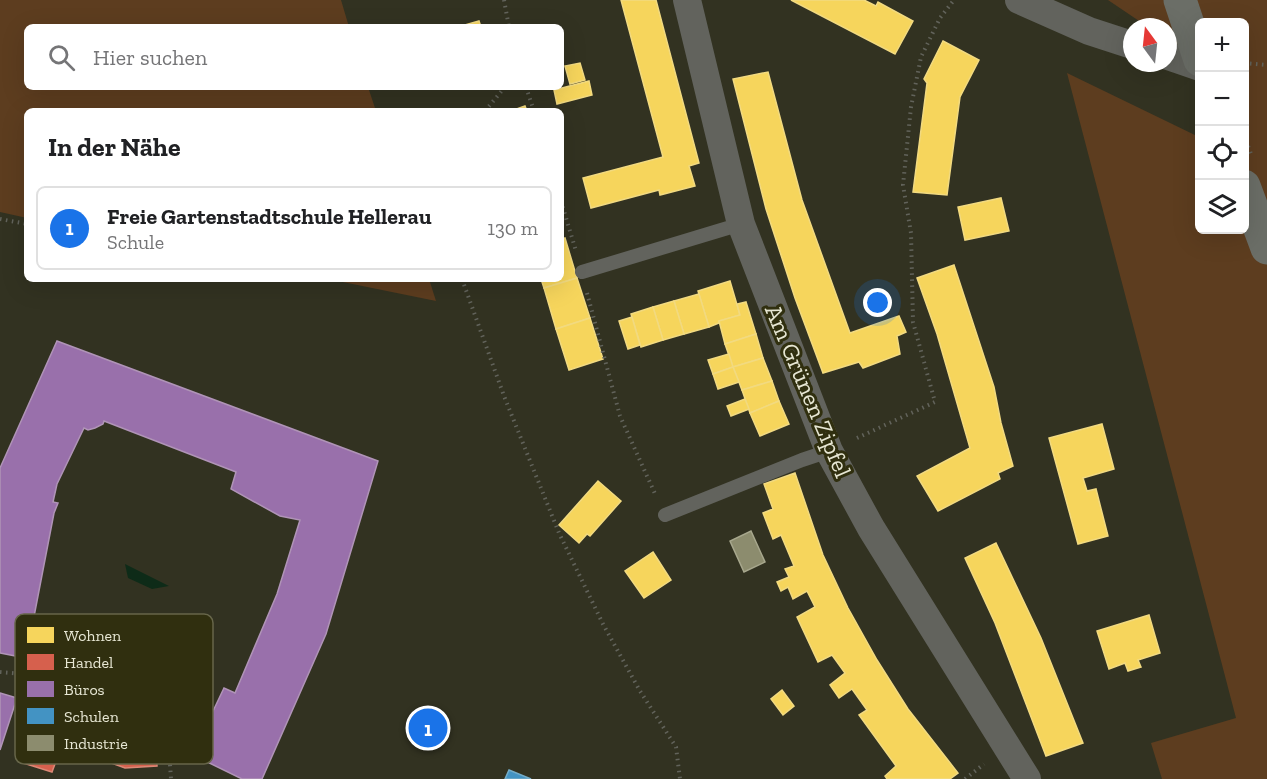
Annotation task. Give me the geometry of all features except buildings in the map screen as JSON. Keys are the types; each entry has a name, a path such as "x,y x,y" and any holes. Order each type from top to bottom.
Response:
{"street":[{"name":"Am Grünen Zipfel","path":"687,0 741,224 829,451 871,528 1027,779"},
{"path":"1019,0 1089,31 1123,42"},
{"path":"1180,0 1195,45"},
{"path":"1177,59 1195,65"},
{"path":"1249,197 1267,248"}],"lane":[{"path":"582,272 741,224"},
{"path":"665,515 829,451"}],"path":[{"path":"504,0 508,24"},
{"path":"829,451 935,402 913,322 911,233 903,185 910,107 921,57 940,18 954,0"},
{"path":"1249,63 1267,65"},
{"path":"487,108 502,90"},
{"path":"527,90 533,108"},
{"path":"564,211 620,416 665,515"},
{"path":"0,219 24,223"},
{"path":"463,282 504,396 559,533 603,624 640,691 676,747 680,779"},
{"path":"0,672 15,673"},
{"path":"170,764 171,779"}],"shaded area":[{"path":"0,0 341,0 348,24 24,24 24,90 369,90 375,108 24,108 24,217 0,212"},
{"path":"1108,0 1172,0 1191,57 1177,47 1177,18 1135,18"},
{"path":"1196,0 1267,0 1267,779 1162,779 1151,743 1236,718 1067,73 1195,135 1195,234 1249,234 1249,18 1202,18"},
{"path":"343,282 430,282 436,301"},
{"path":"125,564 169,586 152,589 128,578"}],"place":[{"name":"Freie Gartenstadtschule Hellerau","path":"428,728"}]}
